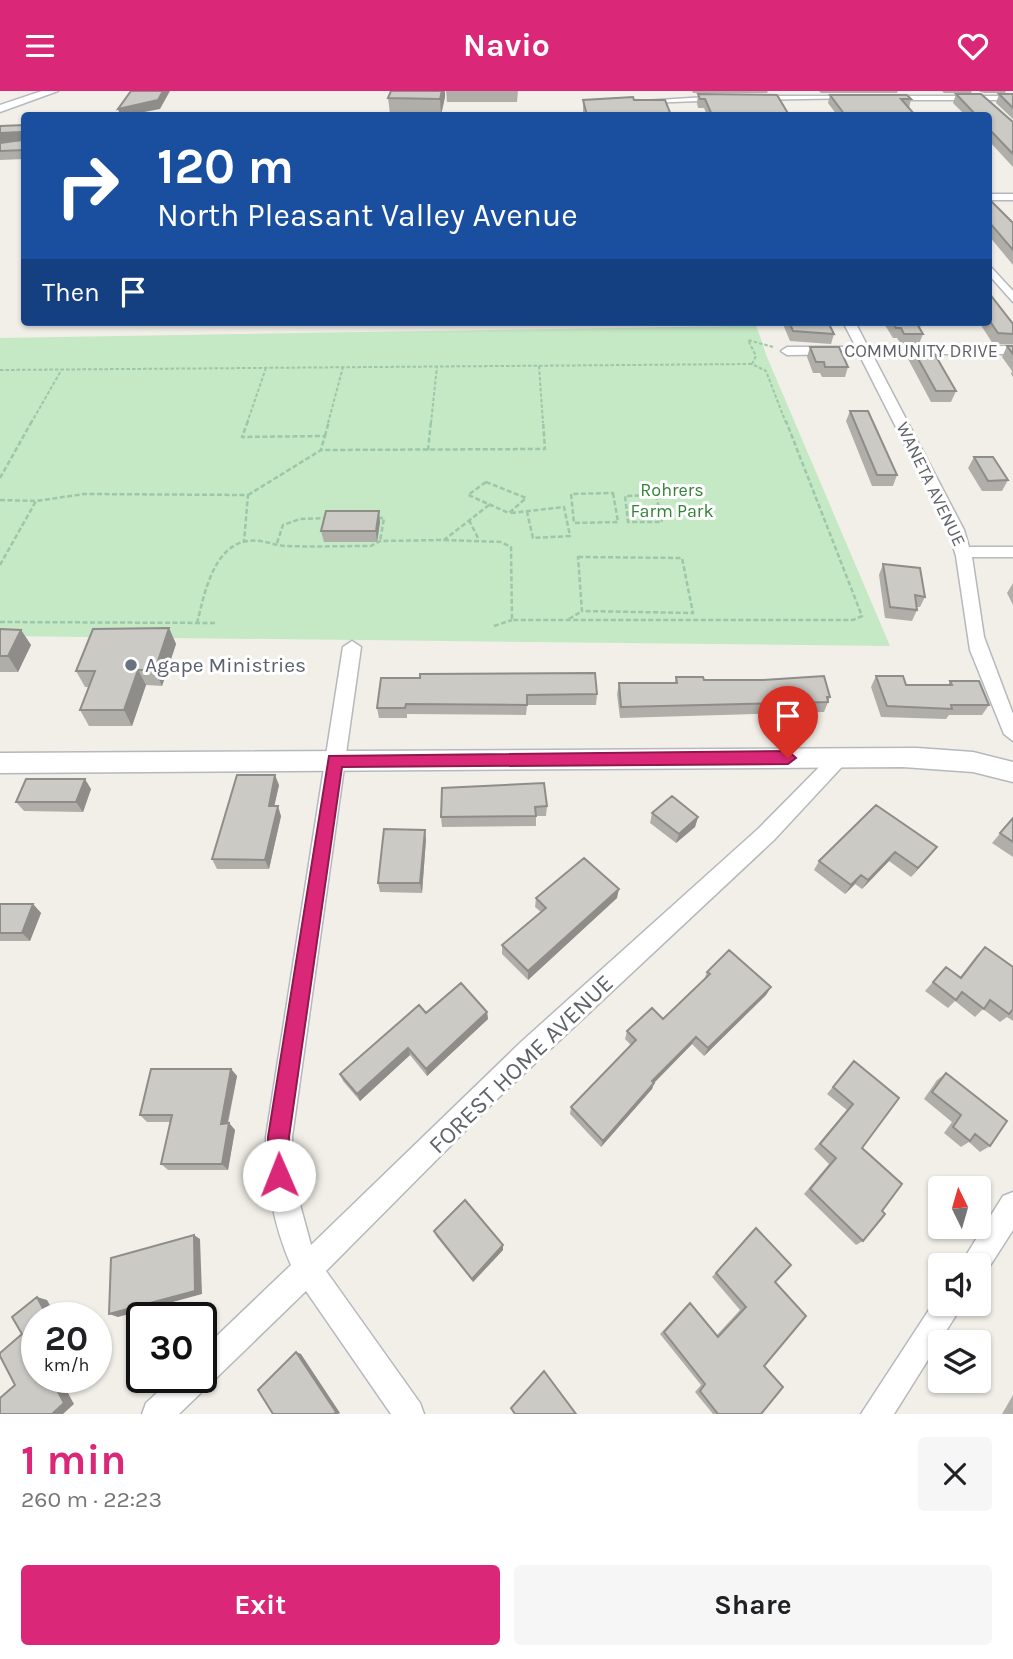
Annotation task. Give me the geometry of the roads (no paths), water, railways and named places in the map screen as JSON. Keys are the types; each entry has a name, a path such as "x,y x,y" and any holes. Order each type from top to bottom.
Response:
{"main road":[{"path":"0,109 53,91"}],"street":[{"path":"853,94 863,107"},
{"path":"747,98 853,94 977,94 1013,98"},
{"path":"977,94 989,105"},
{"path":"647,101 731,95"},
{"path":"992,197 1013,197"},
{"path":"992,272 1013,299"},
{"name":"WANETA AVENUE","path":"851,326 965,552 968,607 975,639 1013,734"},
{"name":"COMMUNITY DRIVE","path":"787,351 1013,350"},
{"path":"965,552 1013,552"},
{"path":"352,647 279,1137 279,1175 287,1214 309,1271 409,1414"},
{"path":"0,763 841,757 954,759 994,765 1013,772"},
{"name":"FOREST HOME AVENUE","path":"217,1357 309,1271 529,1053 794,809 841,757"},
{"path":"982,1253 1013,1206"},
{"path":"876,1414 941,1316"},
{"path":"156,1414 179,1393"}],"place":[{"name":"Agape Ministries","path":"131,665"}],"park label":[{"name":"Rohrers Farm Park","path":"672,500"}]}
